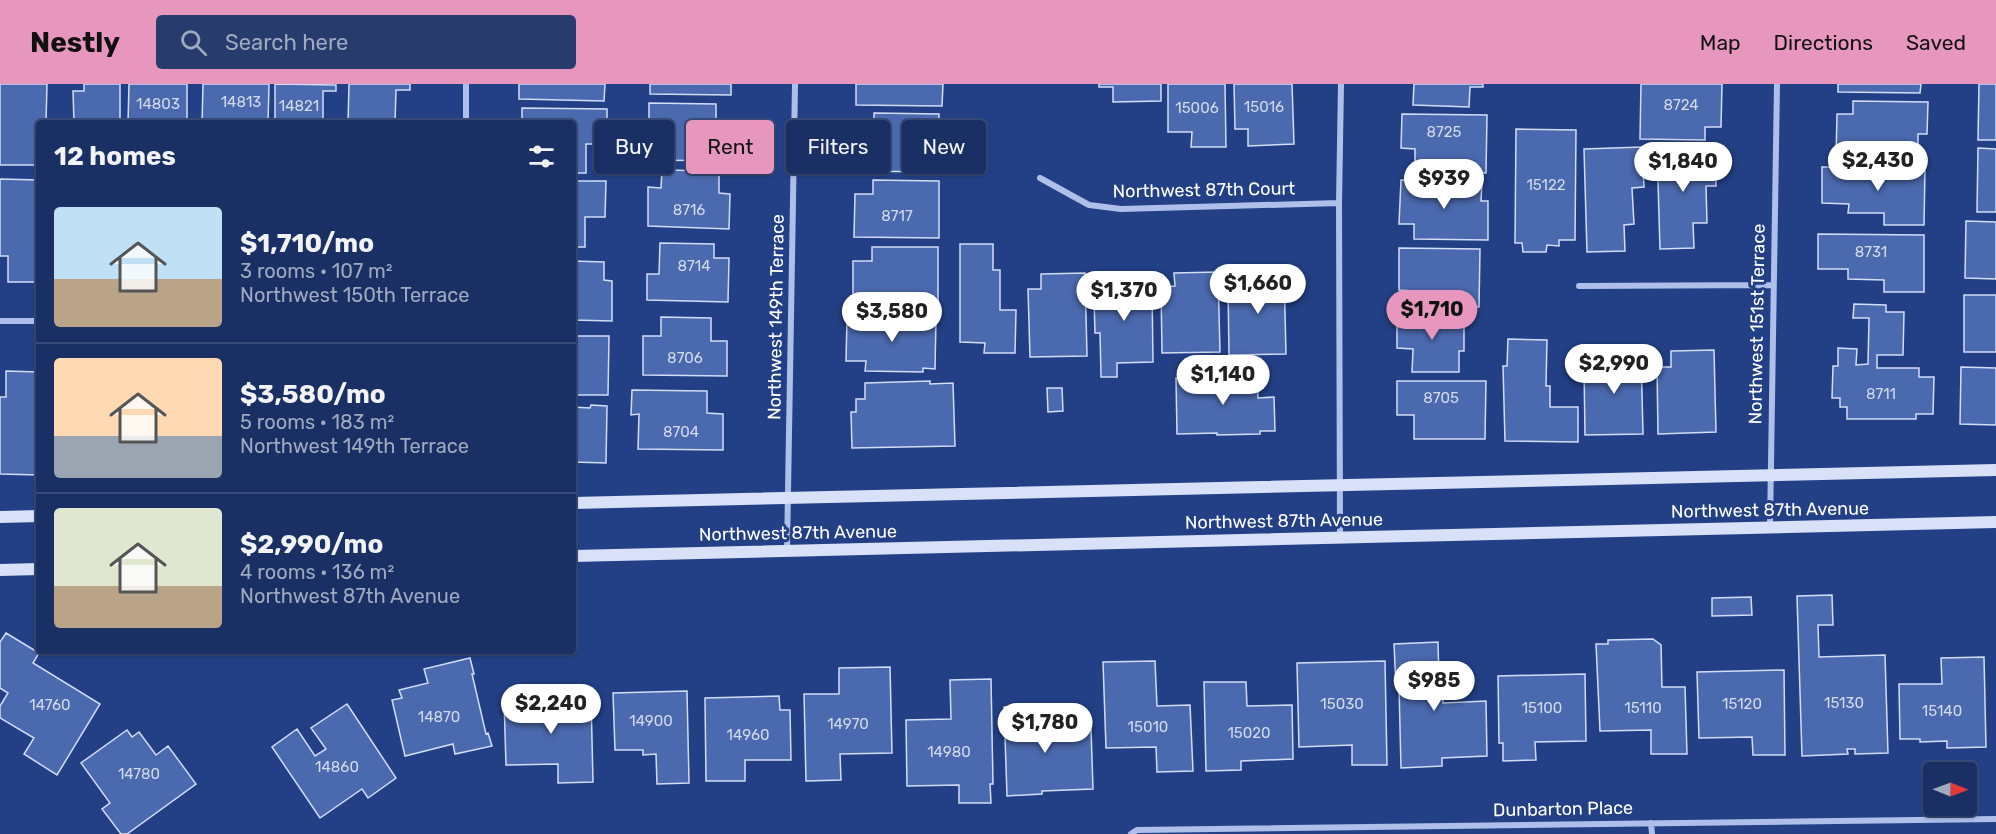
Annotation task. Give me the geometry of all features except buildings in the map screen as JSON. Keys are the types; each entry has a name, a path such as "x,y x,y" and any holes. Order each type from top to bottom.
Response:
{"main road":[{"name":"Northwest 87th Avenue","path":"576,504 1996,470"},
{"path":"0,517 36,516"},
{"name":"Northwest 87th Avenue","path":"576,556 1996,522"},
{"path":"0,570 36,569"}],"street":[{"path":"466,84 466,120"},
{"name":"Northwest 149th Terrace","path":"787,551 795,84"},
{"path":"1340,538 1341,84"},
{"name":"Northwest 151st Terrace","path":"1770,528 1777,84"},
{"name":"Northwest 87th Court","path":"1040,178 1089,205 1121,209 1339,203"},
{"path":"1579,286 1773,285"},
{"path":"0,321 36,321"},
{"name":"Dunbarton Place","path":"1131,834 1137,830 1996,819"},
{"path":"1651,823 1652,834"}]}
